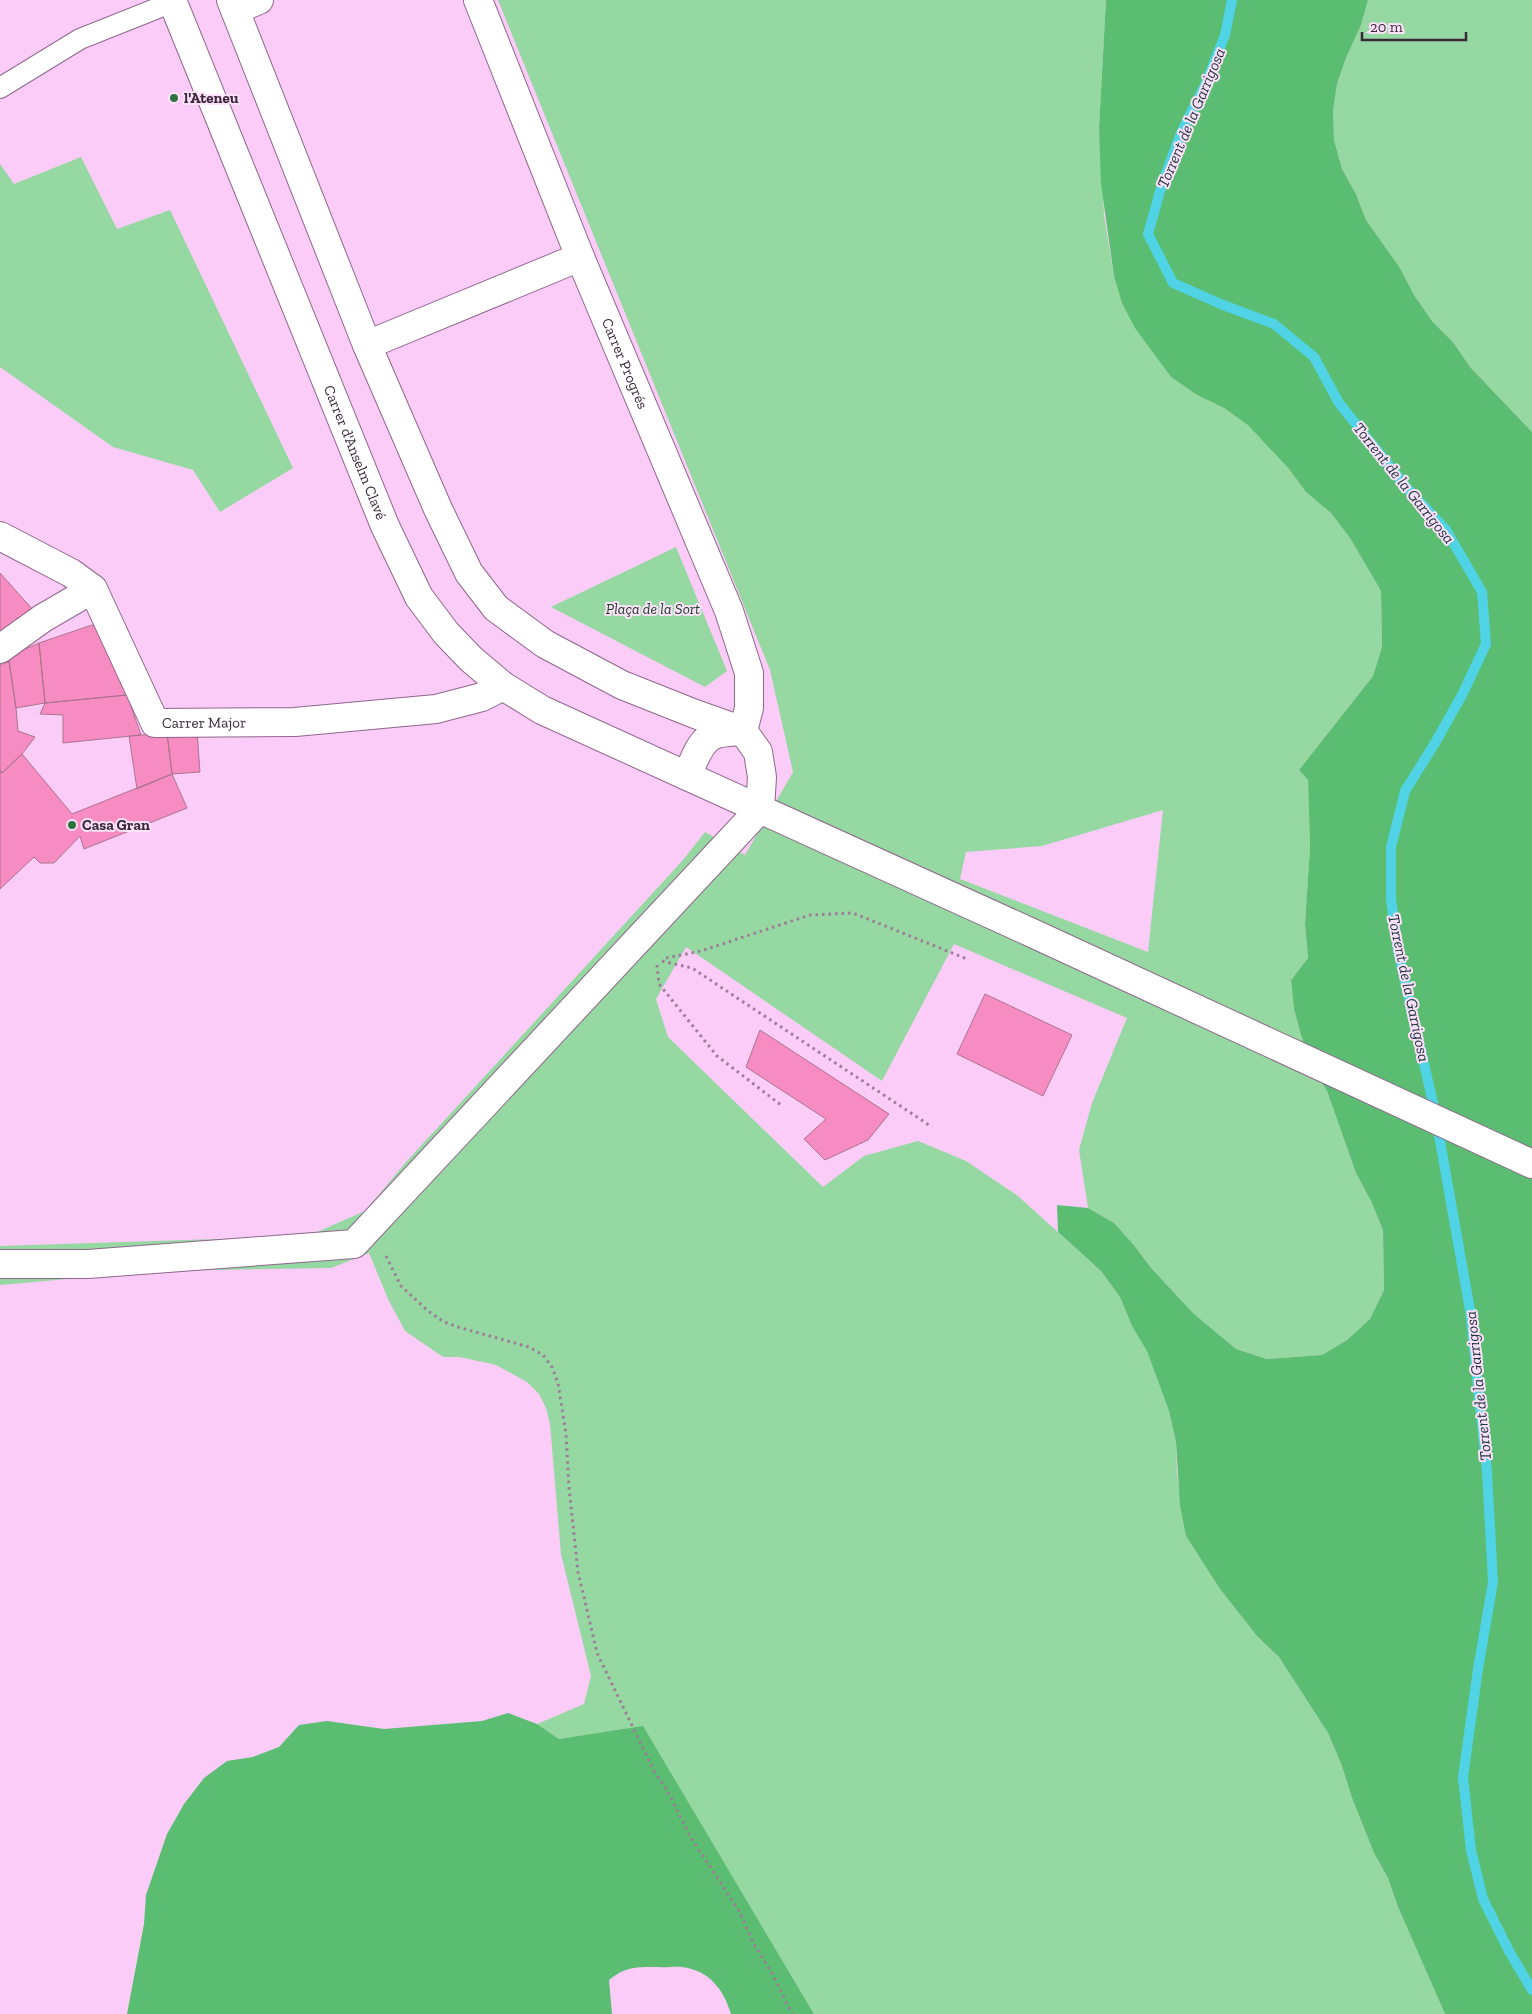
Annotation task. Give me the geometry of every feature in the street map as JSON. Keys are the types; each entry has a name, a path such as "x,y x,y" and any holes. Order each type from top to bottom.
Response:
{"street":[{"name":"Carrer Progrés","path":"478,0 580,257 729,611 749,673 749,708 743,730"},
{"path":"0,88 80,39 172,1"},
{"name":"Carrer d'Anselm Clavé","path":"172,1 363,475 419,597 446,633 471,659 503,686 542,710 810,831 1532,1164"},
{"path":"0,1264 88,1264 354,1244 760,809 762,777 758,752 743,730 695,714 622,685 545,644 496,608 468,573 367,345 242,3"},
{"path":"367,345 580,257"},
{"name":"Carrer Major","path":"0,536 71,573 93,589 155,723 295,722 436,709 482,696 503,686"},
{"path":"1,649 43,618 93,589"},
{"path":"687,776 698,752 710,737 725,732 743,730"}],"path":[{"path":"657,960 701,951 810,915 853,913 967,959"},
{"path":"657,960 660,984 717,1056 781,1105"},
{"path":"657,960 692,968 932,1127"},
{"path":"378,1219 385,1254 401,1286 415,1300 444,1322 528,1347 543,1355 552,1367 558,1383 566,1434 569,1488 578,1572 596,1653 655,1773 666,1788 690,1836 739,1910 754,1944 774,1977 792,2014"}],"green space":[{"path":"498,0 1106,0 1099,128 1104,215 1114,276 1154,353 1171,377 1197,395 1224,408 1249,425 1289,469 1306,492 1331,513 1350,538 1381,591 1382,647 1373,676 1299,770 1308,780 1310,847 1305,924 1308,958 1291,980 1294,1009 1312,1066 1327,1091 1356,1173 1371,1201 1383,1230 1384,1290 1370,1319 1347,1340 1322,1355 1267,1359 1236,1349 1193,1313 1152,1269 1114,1223 1088,1208 1079,1150 1092,1103 1127,1018 954,944 882,1081 686,947 656,999 668,1037 823,1187 864,1156 918,1141 966,1161 1018,1196 1101,1271 1120,1297 1132,1326 1147,1350 1169,1411 1176,1442 1177,1473 1186,1536 1220,1589 1257,1636 1279,1657 1328,1733 1374,1853 1388,1878 1398,1907 1445,2014 814,2014 643,1727 559,1739 537,1724 584,1704 591,1676 561,1554 550,1424 546,1408 539,1394 527,1382 496,1365 460,1357 443,1357 405,1331 388,1299 369,1253 331,1268 159,1271 0,1285 0,1246 308,1236 365,1211 407,1161 683,860 705,832 745,855 793,772 770,670","holes":["1163,810 1148,952 960,879 966,852 1042,846"]},
{"path":"1106,0 1368,0 1361,25 1337,84 1333,111 1334,140 1342,169 1356,194 1366,220 1400,268 1414,295 1432,321 1453,342 1470,367 1532,432 1532,2014 1445,2014 1398,1907 1388,1878 1374,1853 1328,1733 1279,1657 1257,1636 1220,1589 1186,1536 1180,1505 1176,1442 1169,1411 1147,1351 1132,1326 1120,1297 1101,1271 1058,1232 1057,1205 1088,1208 1114,1223 1152,1269 1193,1313 1236,1349 1267,1359 1322,1355 1347,1340 1370,1319 1384,1290 1383,1230 1371,1201 1356,1173 1327,1091 1312,1066 1294,1009 1291,980 1308,958 1305,924 1310,847 1308,780 1299,770 1373,676 1382,647 1381,591 1350,538 1331,513 1306,492 1289,469 1248,425 1224,408 1197,395 1171,377 1135,328 1122,303 1114,276 1101,184 1099,128"},
{"path":"1368,0 1532,0 1532,432 1470,367 1453,342 1432,321 1414,295 1400,268 1366,220 1356,194 1342,169 1334,140 1333,111 1337,84 1361,25"},
{"path":"81,157 117,229 170,210 293,468 220,512 193,470 113,447 0,367 0,164 14,184"},
{"name":"Plaça de la Sort","path":"676,547 727,671 705,687 551,607"},
{"path":"508,1713 537,1724 559,1739 643,1726 814,2014 731,2014 720,1989 700,1972 682,1967 644,1967 626,1970 609,1980 612,2014 127,2014 144,1924 146,1895 167,1834 184,1804 204,1778 227,1761 253,1757 279,1747 299,1725 327,1721 384,1729 482,1721"}],"building":[{"path":"0,573 34,611 0,640"},
{"path":"92,625 105,631 127,695 45,703 39,643"},
{"path":"39,643 45,703 16,708 9,661 6,663 5,658"},
{"path":"9,661 18,731 35,737 22,754 2,773 0,770 0,665"},
{"path":"127,695 141,735 63,743 63,715 40,714 45,703"},
{"path":"197,731 200,772 172,774 167,733"},
{"path":"167,733 172,774 137,789 129,736"},
{"name":"Casa Gran","path":"22,754 72,814 172,774 187,808 84,849 80,836 54,863 40,863 34,857 0,889 0,770 2,773"},
{"path":"985,994 1072,1035 1043,1096 957,1054"},
{"path":"760,1030 889,1114 868,1140 825,1160 804,1139 826,1119 746,1067"}],"waterway":[{"name":"Torrent de la Garrigosa","path":"1232,0 1225,35 1205,85 1181,133 1162,184 1148,234 1173,283 1223,305 1274,324 1314,357 1339,403 1408,489 1446,530 1482,592 1486,644 1462,695 1405,791 1391,847 1391,899 1398,951 1434,1107 1470,1310 1487,1472 1493,1582 1478,1669 1463,1777 1471,1850 1483,1899 1509,1951 1532,1990"}],"place":[{"name":"l'Ateneu","path":"174,98"},
{"name":"Casa Gran","path":"72,825"}]}
